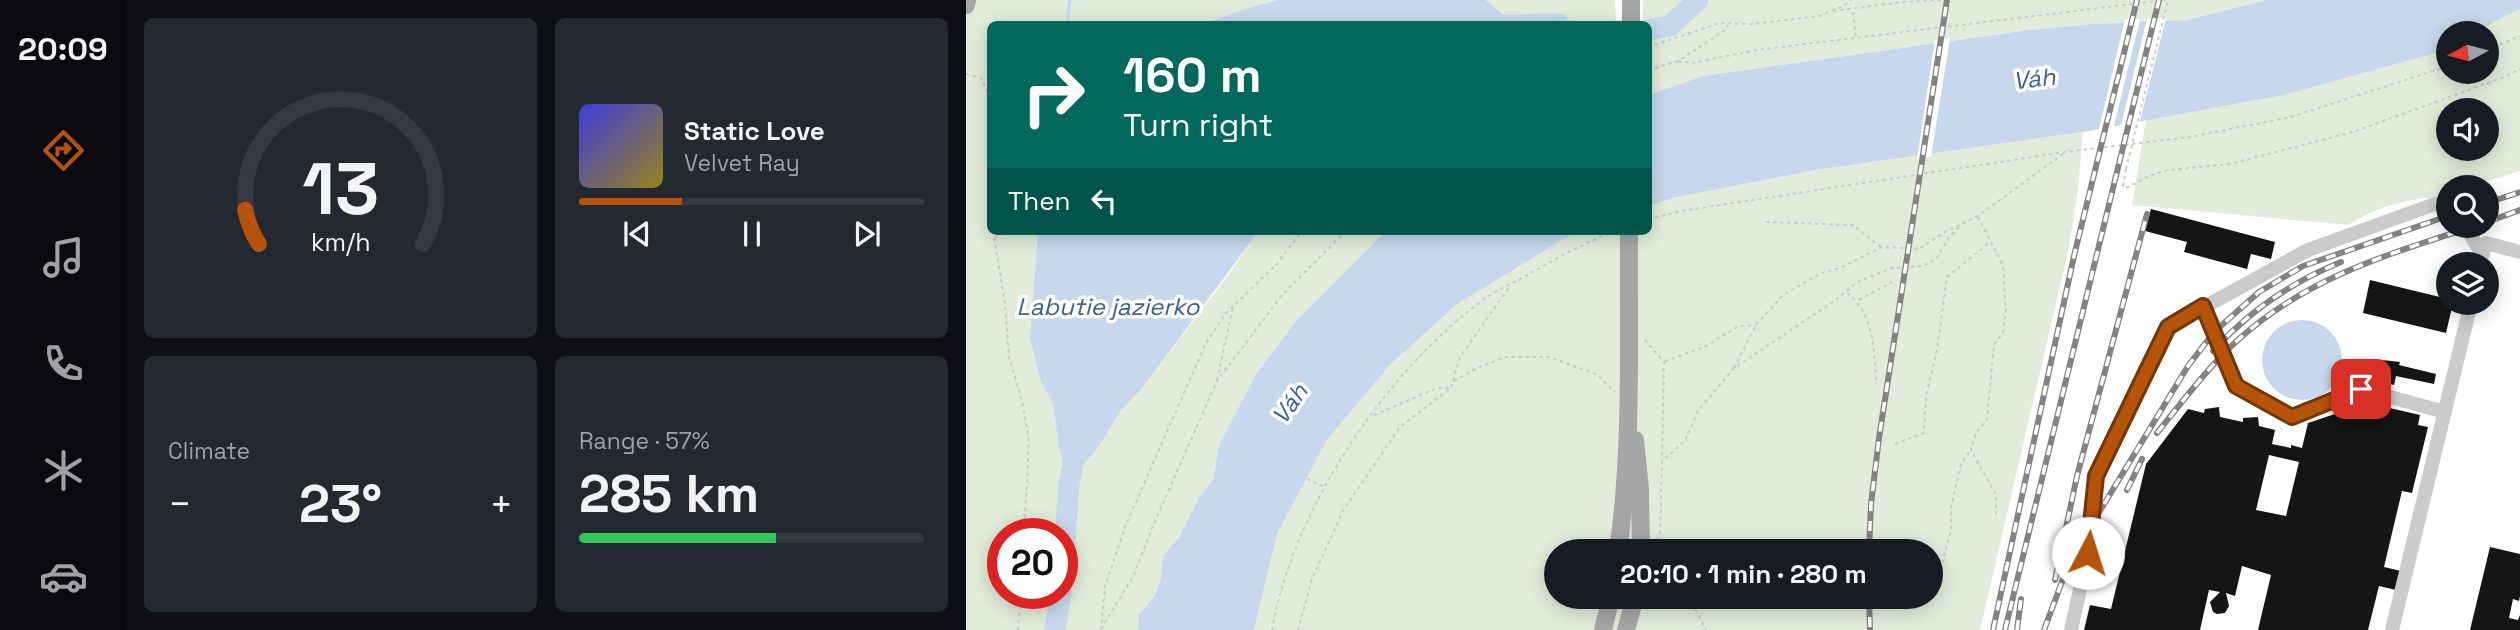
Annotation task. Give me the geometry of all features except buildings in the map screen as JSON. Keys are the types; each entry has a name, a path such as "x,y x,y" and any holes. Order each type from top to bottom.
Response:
{"main road":[{"path":"1630,21 1631,0"},
{"path":"1619,539 1623,509 1622,392 1628,371 1629,235"},
{"path":"1622,392 1639,471 1642,539"},
{"path":"1603,630 1608,609"},
{"path":"1626,630 1631,609"}],"lane":[{"path":"2071,630 2088,553 2096,476 2168,327 2308,250 2436,204"},
{"path":"2483,252 2486,243 2520,252"},
{"path":"2203,306 2236,386 2292,417 2361,389 2445,412"},
{"path":"2392,630 2468,315"}],"path":[{"path":"1652,46 1703,27 1819,16 1851,0"},
{"path":"1832,11 1902,2 1945,0"},
{"path":"1678,61 1693,63 1756,50 2166,0 2126,169 2123,186 2126,188 2169,170 2243,160 2356,131 2520,69"},
{"path":"1853,10 1856,38"},
{"path":"1652,68 1678,61 1725,30 1730,23"},
{"path":"2499,45 2520,36"},
{"path":"1652,218 1681,211 2065,152 2159,142 2291,117 2436,70"},
{"path":"966,74 981,78 987,91"},
{"path":"1662,461 1685,441 1698,411 1733,369 1756,325 1783,295 1821,273 1840,268 1882,247 1919,249 1945,232 1978,216 2065,152"},
{"path":"1943,559 1951,531 1951,508 1961,464 1971,450 1976,433 1987,419 1994,345 2003,332 2006,312 2003,265 1978,216"},
{"path":"1766,222 1853,225 1882,247"},
{"path":"1733,369 1857,282 1892,268 1923,266 1936,259 1960,226"},
{"path":"994,235 1005,304 1009,357 1022,400 1029,442 1025,518"},
{"path":"995,240 998,235"},
{"path":"1101,629 1105,586 1137,498 1205,345 1225,314 1277,264 1299,235"},
{"path":"1217,381 1283,294 1342,235"},
{"path":"1272,630 1295,548 1325,488 1404,373 1455,322 1490,296 1607,235"},
{"path":"1895,444 1924,433 1926,396 1937,350 1947,277 1991,242"},
{"path":"1858,301 1892,282"},
{"path":"1298,630 1312,579 1344,509 1400,427 1451,388 1460,357 1512,284"},
{"path":"1846,292 1858,301 1871,328 1876,384"},
{"path":"1101,629 1134,575 1217,381 1234,305"},
{"path":"1664,362 1704,347 1739,326 1756,325"},
{"path":"1645,340 1664,362 1660,539"},
{"path":"1453,382 1479,367 1506,357 1549,358 1595,374 1622,392"},
{"path":"1372,416 1437,388 1451,388"},
{"path":"1971,450 1996,495 1996,514"},
{"path":"1307,479 1325,488"},
{"path":"1653,534 1658,539"},
{"path":"1018,630 1020,609"},
{"path":"1695,609 1706,630"}],"green space":[{"path":"966,0 1278,0 1211,21 987,21 987,235 1038,235 1030,338 1041,382 1053,404 1069,482 1102,442 1119,413 1143,387 1256,235 1383,235 1296,321 1256,374 1219,445 1213,480 1200,496 1179,537 1163,556 1160,582 1154,597 1139,614 1138,630 966,630"},
{"path":"1486,0 1615,0 1616,21 1536,21 1531,14 1503,15"},
{"path":"1643,0 2266,0 2187,20 2028,30 1703,76 1652,94 1652,21 1643,21"},
{"path":"2520,9 2520,171 2499,178 2499,175 2436,175 2436,197 2394,204 2348,225 2132,205 2146,120 2284,95 2436,53 2436,84 2499,84 2499,21 2496,21"},
{"path":"2083,132 2078,190 2068,252 1980,630 1254,630 1277,534 1327,440 1389,366 1456,305 1570,235 1652,235 1652,205 1673,198 1816,170"}],"water":[{"path":"1278,0 1486,0 1503,15 1531,14 1536,21 1211,21"},
{"name":"Váh","path":"2266,0 2520,0 2520,9 2496,21 2436,21 2436,53 2284,95 2083,132 1816,170 1673,198 1652,205 1652,94 1703,76 2028,30 2187,20"},
{"name":"Labutie jazierko","path":"1038,235 1256,235 1143,387 1119,413 1102,442 1069,483 1059,447 1053,404 1041,382 1030,338"},
{"name":"Váh","path":"1382,235 1570,235 1456,305 1389,366 1327,440 1277,534 1254,630 1138,630 1139,614 1154,597 1160,582 1163,556 1179,537 1200,496 1213,480 1219,445 1256,374 1296,321"},
{"path":"2302,320 2317,323 2330,332 2339,345 2342,360 2339,375 2330,388 2317,397 2302,400 2287,397 2274,388 2265,375 2262,360 2265,345 2274,332 2287,323"}],"pier":[{"path":"2166,18 2139,125 2120,129 2147,19"},
{"path":"2125,19 2140,19 2113,130 2098,133"},
{"path":"1950,38 1931,157 1917,159 1935,40"}],"waterway":[{"path":"1067,21 1070,0"},
{"path":"1652,29 1670,26 1698,0"},
{"path":"1067,518 1069,483 1075,456"},
{"path":"1055,630 1058,609"}],"railway":[{"path":"1870,539 1879,438 1947,0"},
{"path":"1993,630 2074,256 2137,0"},
{"path":"2005,630 2159,0"},
{"path":"2499,199 2520,192"},
{"path":"2499,218 2520,210"},
{"path":"2055,580 2077,476 2147,214"},
{"path":"2044,630 2063,579 2084,537 2188,366 2214,332 2259,292 2303,266 2436,220"},
{"path":"2157,433 2196,384 2239,339 2265,317 2321,283 2439,238"},
{"path":"2213,351 2241,323 2272,299 2288,288 2341,262"},
{"path":"2127,490 2142,459"},
{"path":"2017,630 2021,599"},
{"path":"1869,609 1870,630"}],"route":[{"path":"2088,553 2096,476 2168,327 2203,306 2236,386 2292,417 2361,389"}]}
